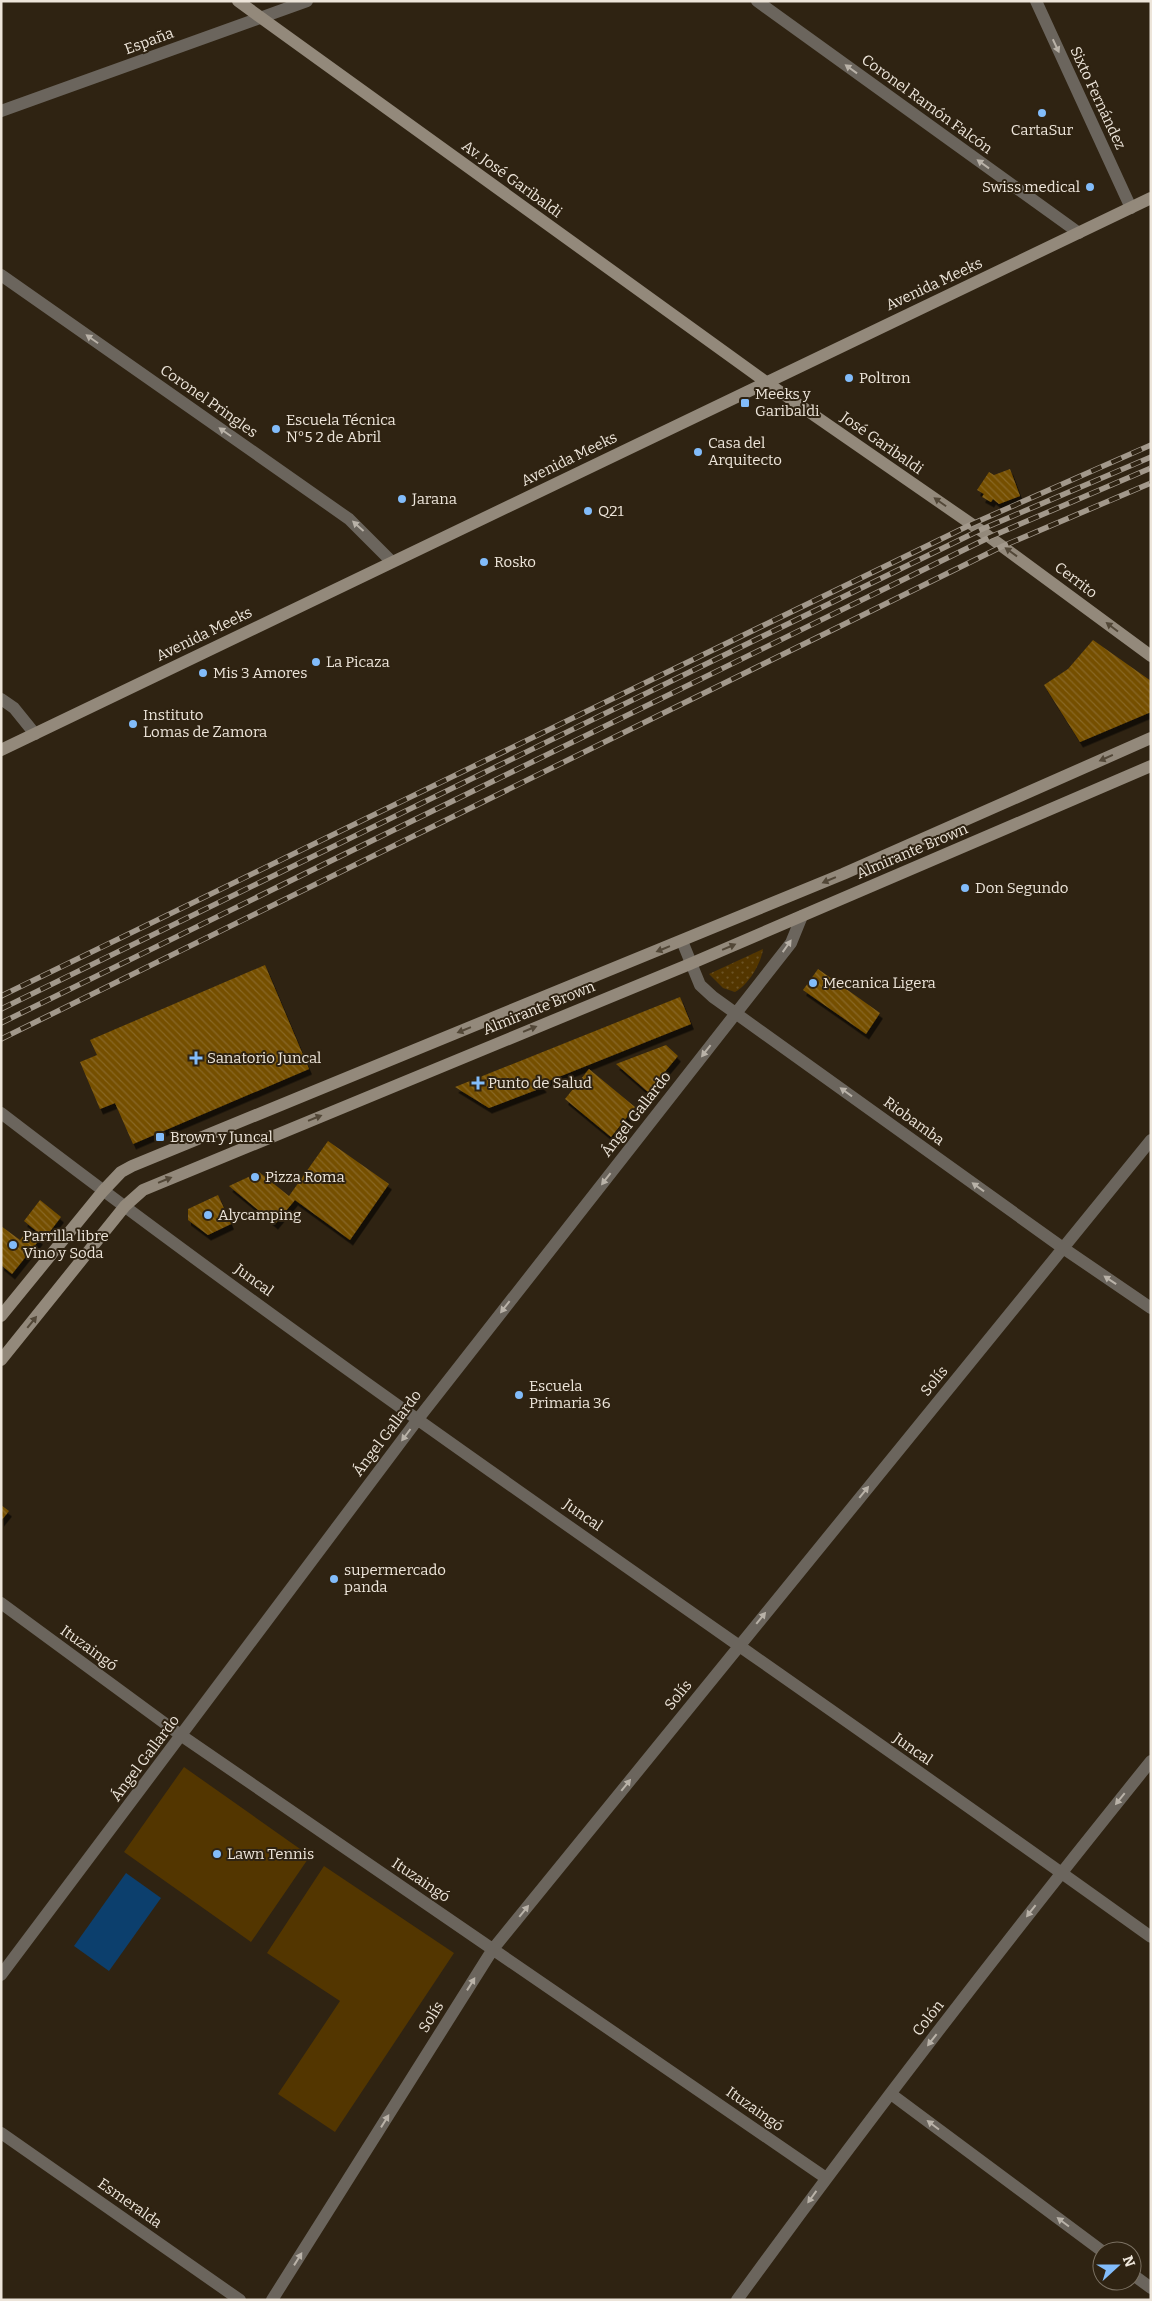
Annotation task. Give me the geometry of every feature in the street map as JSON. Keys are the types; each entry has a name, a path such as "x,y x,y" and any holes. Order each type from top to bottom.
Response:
{"main road":[{"name":"Av. José Garibaldi","path":"238,1 766,382"},
{"name":"Avenida Meeks","path":"1,750 1151,198"},
{"name":"José Garibaldi","path":"766,382 980,530"},
{"name":"Cerrito","path":"980,530 1151,656"},
{"name":"Almirante Brown","path":"1,1316 103,1191 122,1172 132,1166 843,874 1151,738"},
{"name":"Almirante Brown","path":"1,1360 125,1206 134,1197 156,1184 690,964 1151,766"}],"street":[{"name":"España","path":"1,111 262,19 307,1"},
{"name":"Coronel Ramón Falcón","path":"757,1 1079,233"},
{"name":"Sixto Fernández","path":"1036,1 1131,208"},
{"name":"Coronel Pringles","path":"1,275 350,519 391,562"},
{"path":"1,699 14,708 34,734"},
{"name":"Ángel Gallardo","path":"1,1975 418,1419 791,943 802,916"},
{"name":"Riobamba","path":"682,941 700,985 713,997 1063,1248 1151,1308"},
{"name":"Juncal","path":"1,1113 103,1191 418,1419 1151,1937"},
{"name":"Solís","path":"272,2300 493,1949 1151,1140"},
{"name":"Ituzaingó","path":"1,1603 182,1736 826,2178"},
{"name":"Colón","path":"737,2300 826,2178 1061,1873 1151,1761"},
{"path":"891,2094 1092,2244"},
{"name":"Esmeralda","path":"1,2133 240,2300"}],"shaded area":[{"path":"763,949 760,961 753,974 735,992 723,988 709,974"},
{"name":"Lawn Tennis","path":"184,1767 310,1856 251,1942 124,1852"},
{"path":"324,1866 454,1953 335,2132 278,2094 340,2001 267,1953"}],"water":[{"path":"126,1873 161,1898 109,1971 74,1946"}],"building":[{"path":"1010,469 1020,496 999,504 993,499 991,502 982,497 984,494 977,490 989,472 994,475"},
{"path":"1093,640 1151,681 1151,712 1080,742 1044,685 1068,669"},
{"name":"Sanatorio Juncal","path":"265,965 309,1069 133,1144 115,1103 100,1109 80,1062 97,1055 90,1040"},
{"path":"818,969 880,1013 866,1034 803,990"},
{"path":"680,997 691,1024 541,1084 544,1087 489,1108 455,1087"},
{"path":"666,1045 678,1056 648,1092 616,1064"},
{"path":"589,1069 635,1107 611,1137 565,1099"},
{"path":"328,1141 389,1184 350,1240 295,1200 275,1224 229,1186 259,1172 289,1196"},
{"name":"Alycamping","path":"218,1195 231,1224 208,1235 188,1220 188,1209"},
{"path":"40,1200 61,1217 45,1238 24,1221"},
{"name":"Parrilla libre Vino y Soda","path":"1,1226 20,1240 29,1229 40,1239 12,1274 1,1265"},
{"path":"1,1505 9,1511 1,1521"}],"railway":[{"path":"1,996 972,524 1151,445"},
{"path":"1,1009 980,530 1151,457"},
{"path":"1,1023 990,537 1151,468"},
{"path":"1,1039 1003,546 1151,483"}],"place":[{"name":"CartaSur","path":"1042,113"},
{"name":"Swiss medical","path":"1090,187"},
{"name":"Poltron","path":"849,378"},
{"name":"Meeks y Garibaldi","path":"745,403"},
{"name":"Escuela Técnica N°5 2 de Abril","path":"276,429"},
{"name":"Casa del Arquitecto","path":"698,452"},
{"name":"Jarana","path":"402,499"},
{"name":"Q21","path":"588,511"},
{"name":"Rosko","path":"484,562"},
{"name":"La Picaza","path":"316,662"},
{"name":"Mis 3 Amores","path":"203,673"},
{"name":"Instituto Lomas de Zamora","path":"133,724"},
{"name":"Don Segundo","path":"965,888"},
{"name":"Mecanica Ligera","path":"813,983"},
{"name":"Sanatorio Juncal","path":"196,1058"},
{"name":"Punto de Salud","path":"478,1083"},
{"name":"Brown y Juncal","path":"160,1137"},
{"name":"Pizza Roma","path":"255,1177"},
{"name":"Alycamping","path":"208,1215"},
{"name":"Parrilla libre Vino y Soda","path":"13,1245"},
{"name":"Escuela Primaria 36","path":"519,1395"},
{"name":"supermercado panda","path":"334,1579"},
{"name":"Lawn Tennis","path":"217,1854"}]}
